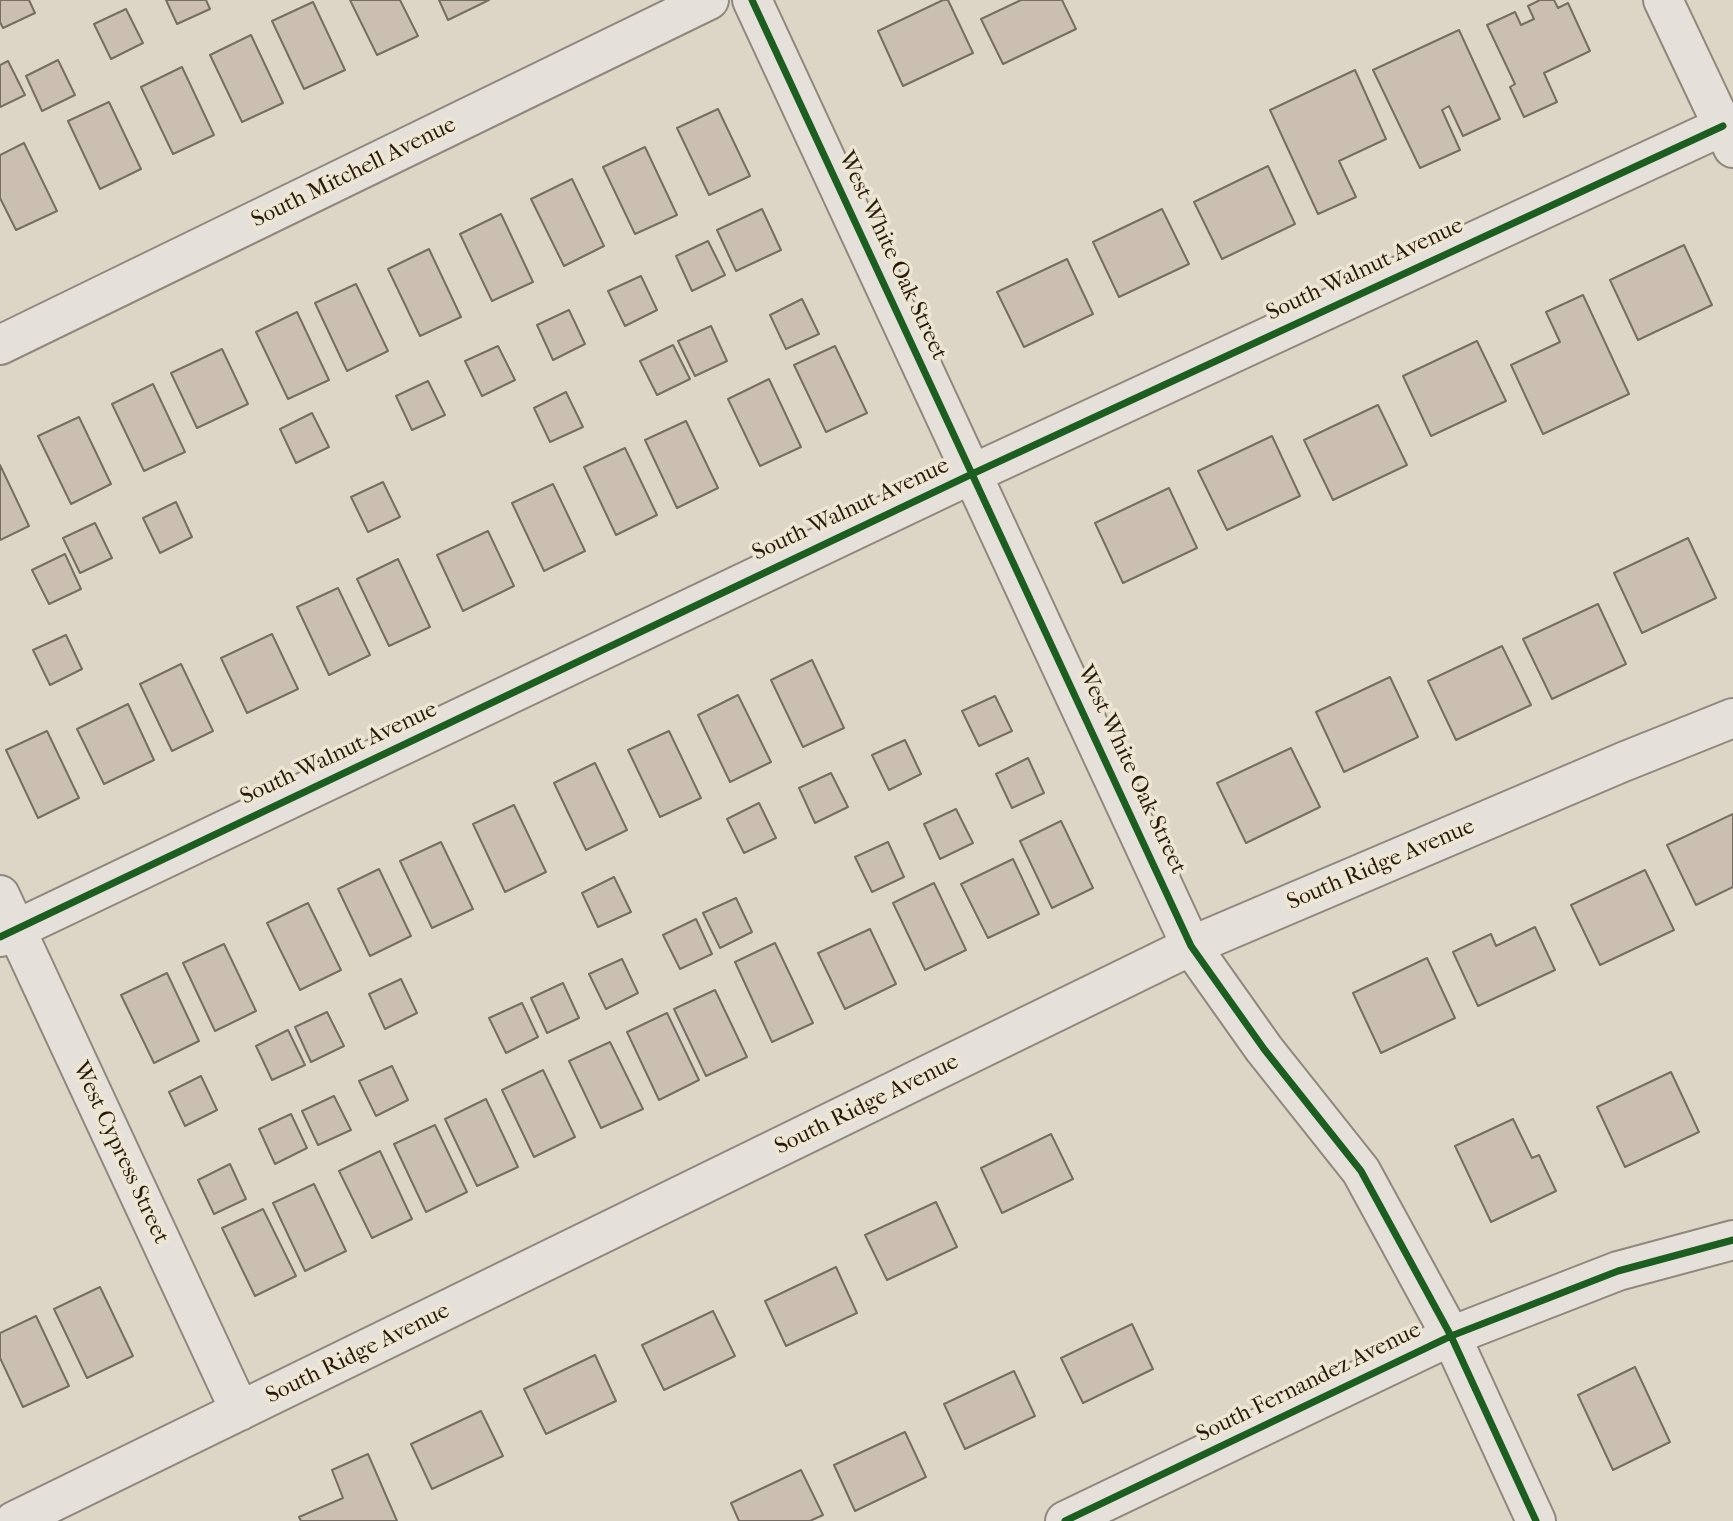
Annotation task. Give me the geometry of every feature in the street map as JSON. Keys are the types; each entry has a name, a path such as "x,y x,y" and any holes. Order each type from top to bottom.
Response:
{"street":[{"name":"South Mitchell Avenue","path":"0,345 709,0"},
{"name":"West White Oak Street","path":"752,0 1191,946 1264,1049 1361,1171 1451,1336 1536,1521"},
{"path":"1663,0 1728,137"},
{"name":"South Walnut Avenue","path":"8,933 972,474 1728,137"},
{"name":"South Ridge Avenue","path":"15,1521 1191,946 1733,718"},
{"name":"West Cypress Street","path":"0,894 8,933 240,1411"},
{"name":"South Fernandez Avenue","path":"1065,1521 1451,1336 1618,1271 1733,1240"}],"building":[{"path":"0,0 29,0 35,13 3,28 0,22"},
{"path":"166,0 206,0 210,9 177,24"},
{"path":"350,0 400,0 418,36 377,55"},
{"path":"439,0 489,0 448,20"},
{"path":"948,0 973,53 903,86 878,31"},
{"path":"1021,0 1062,0 1076,29 1003,64 981,19"},
{"path":"1540,0 1554,0 1558,8 1568,3 1590,51 1544,73 1557,102 1524,117 1510,87 1515,84 1487,25 1515,12 1521,25 1534,19 1528,6"},
{"path":"313,2 345,70 304,89 272,21"},
{"path":"126,9 143,43 111,59 94,24"},
{"path":"1459,30 1500,119 1463,136 1449,106 1442,110 1460,150 1420,168 1373,70"},
{"path":"251,35 283,103 242,122 210,55"},
{"path":"58,60 75,95 42,111 26,76"},
{"path":"8,61 25,95 0,107 0,65"},
{"path":"182,67 214,135 173,154 141,87"},
{"path":"1355,70 1386,139 1339,161 1356,197 1318,214 1270,110"},
{"path":"109,102 141,169 100,189 68,121"},
{"path":"718,109 750,176 709,195 677,128"},
{"path":"24,143 57,211 16,230 0,198 0,155"},
{"path":"645,147 677,215 635,234 603,167"},
{"path":"1268,166 1295,224 1222,259 1194,202"},
{"path":"572,179 604,246 564,266 531,199"},
{"path":"762,209 781,250 736,271 717,230"},
{"path":"1162,209 1189,264 1119,297 1093,242"},
{"path":"501,214 533,282 492,301 460,234"},
{"path":"708,241 725,275 692,291 676,256"},
{"path":"1684,245 1712,305 1638,340 1610,280"},
{"path":"429,249 461,317 420,336 388,269"},
{"path":"1067,259 1093,314 1024,347 997,292"},
{"path":"641,276 657,310 625,326 608,291"},
{"path":"356,284 388,351 347,371 315,303"},
{"path":"1583,295 1629,394 1543,434 1511,365 1560,342 1546,312"},
{"path":"802,299 819,334 786,349 770,315"},
{"path":"569,310 585,344 553,360 537,325"},
{"path":"297,312 329,380 288,399 256,332"},
{"path":"711,326 727,361 695,376 678,341"},
{"path":"1477,341 1506,401 1431,436 1403,376"},
{"path":"673,345 690,379 657,395 640,361"},
{"path":"498,346 515,380 482,396 465,361"},
{"path":"835,346 867,413 826,432 794,365"},
{"path":"222,349 248,404 197,428 171,373"},
{"path":"769,379 801,447 760,466 728,399"},
{"path":"428,381 445,415 412,430 396,396"},
{"path":"153,384 185,452 144,471 112,404"},
{"path":"566,392 583,427 550,442 534,408"},
{"path":"1378,405 1407,465 1333,500 1304,440"},
{"path":"312,413 329,447 296,463 280,429"},
{"path":"79,417 111,484 71,504 38,436"},
{"path":"686,421 718,488 677,508 645,440"},
{"path":"1272,436 1300,496 1227,530 1198,471"},
{"path":"625,448 657,515 616,535 584,467"},
{"path":"0,465 29,526 0,540"},
{"path":"383,482 400,517 368,532 351,497"},
{"path":"553,484 585,551 544,571 512,503"},
{"path":"1169,488 1197,548 1123,583 1095,523"},
{"path":"176,502 192,537 160,553 143,518"},
{"path":"95,523 112,558 80,573 63,538"},
{"path":"488,531 514,586 463,611 437,555"},
{"path":"1688,538 1716,598 1642,633 1614,573"},
{"path":"65,554 81,589 49,604 32,570"},
{"path":"398,559 430,627 389,646 357,579"},
{"path":"338,588 370,655 329,675 297,607"},
{"path":"1598,604 1626,664 1552,699 1523,639"},
{"path":"272,634 298,689 247,713 221,658"},
{"path":"66,635 82,669 50,685 33,650"},
{"path":"1502,646 1531,705 1456,740 1428,681"},
{"path":"812,660 844,728 803,747 771,680"},
{"path":"181,664 213,731 172,751 140,684"},
{"path":"1390,677 1418,737 1344,772 1316,712"},
{"path":"738,695 771,762 730,782 698,715"},
{"path":"995,696 1012,731 979,746 962,711"},
{"path":"128,704 154,760 104,784 77,729"},
{"path":"47,731 79,798 38,818 6,750"},
{"path":"669,731 701,798 660,817 628,750"},
{"path":"905,740 921,774 889,790 872,755"},
{"path":"1291,748 1320,807 1246,843 1217,783"},
{"path":"1028,758 1044,793 1012,808 996,774"},
{"path":"595,763 627,830 586,850 554,783"},
{"path":"831,773 848,807 815,823 799,788"},
{"path":"759,803 776,838 744,853 727,819"},
{"path":"514,805 546,872 505,892 473,824"},
{"path":"956,809 973,843 940,859 924,824"},
{"path":"1733,814 1733,887 1696,905 1667,845"},
{"path":"1061,821 1093,888 1052,908 1020,841"},
{"path":"441,842 473,909 432,928 400,861"},
{"path":"888,842 904,877 872,892 855,857"},
{"path":"1013,859 1039,914 988,938 961,884"},
{"path":"379,869 411,936 370,956 338,889"},
{"path":"1645,870 1674,930 1600,965 1571,905"},
{"path":"614,877 631,912 598,927 582,893"},
{"path":"934,883 966,950 925,970 893,903"},
{"path":"736,898 752,932 720,948 703,913"},
{"path":"308,903 341,970 300,990 267,923"},
{"path":"696,919 712,954 680,969 663,935"},
{"path":"1535,927 1555,970 1478,1006 1453,952 1491,934 1496,946"},
{"path":"870,929 896,984 845,1009 818,953"},
{"path":"775,943 813,1023 772,1042 735,962"},
{"path":"224,944 256,1011 215,1031 183,963"},
{"path":"1427,958 1455,1018 1381,1053 1353,993"},
{"path":"622,959 638,993 606,1009 589,974"},
{"path":"167,973 199,1041 154,1063 121,995"},
{"path":"401,979 417,1013 385,1029 369,994"},
{"path":"563,983 579,1018 547,1033 531,998"},
{"path":"715,990 747,1057 706,1076 674,1009"},
{"path":"522,1003 538,1037 506,1053 489,1018"},
{"path":"327,1012 344,1046 311,1062 295,1027"},
{"path":"667,1013 699,1080 659,1100 627,1032"},
{"path":"288,1030 305,1065 272,1080 256,1046"},
{"path":"610,1042 643,1109 601,1128 569,1061"},
{"path":"392,1066 408,1100 376,1116 359,1081"},
{"path":"543,1070 575,1137 534,1157 502,1090"},
{"path":"1671,1072 1699,1132 1625,1167 1597,1107"},
{"path":"201,1076 217,1110 185,1126 169,1092"},
{"path":"334,1096 351,1130 318,1145 302,1111"},
{"path":"486,1099 518,1167 477,1186 445,1119"},
{"path":"291,1114 307,1148 275,1164 259,1129"},
{"path":"1513,1119 1532,1158 1539,1155 1556,1191 1491,1222 1455,1146"},
{"path":"435,1125 467,1192 426,1212 394,1144"},
{"path":"1051,1134 1073,1179 1002,1213 981,1168"},
{"path":"380,1151 412,1219 372,1238 339,1171"},
{"path":"230,1164 246,1199 214,1214 198,1180"},
{"path":"314,1184 346,1251 305,1271 273,1203"},
{"path":"936,1202 957,1247 887,1280 865,1235"},
{"path":"263,1209 296,1276 255,1296 222,1228"},
{"path":"836,1267 857,1313 786,1346 765,1301"},
{"path":"100,1287 133,1356 87,1378 54,1309"},
{"path":"713,1311 735,1356 664,1390 642,1345"},
{"path":"36,1316 69,1386 23,1407 0,1358 0,1333"},
{"path":"1132,1324 1153,1369 1083,1403 1061,1358"},
{"path":"595,1355 616,1401 546,1434 524,1389"},
{"path":"1635,1367 1670,1442 1613,1470 1578,1395"},
{"path":"1014,1371 1035,1416 965,1449 944,1404"},
{"path":"481,1411 503,1456 432,1489 411,1444"},
{"path":"905,1432 926,1477 855,1511 834,1465"},
{"path":"368,1454 397,1521 301,1521 299,1517 343,1498 332,1470"},
{"path":"801,1470 823,1515 810,1521 739,1521 731,1503"}],"cycle path":[{"path":"752,0 1191,946 1264,1049 1361,1171 1451,1336 1536,1521"},
{"path":"0,937 972,474 1723,126"},
{"path":"1065,1521 1451,1336 1618,1271 1733,1240"}]}
